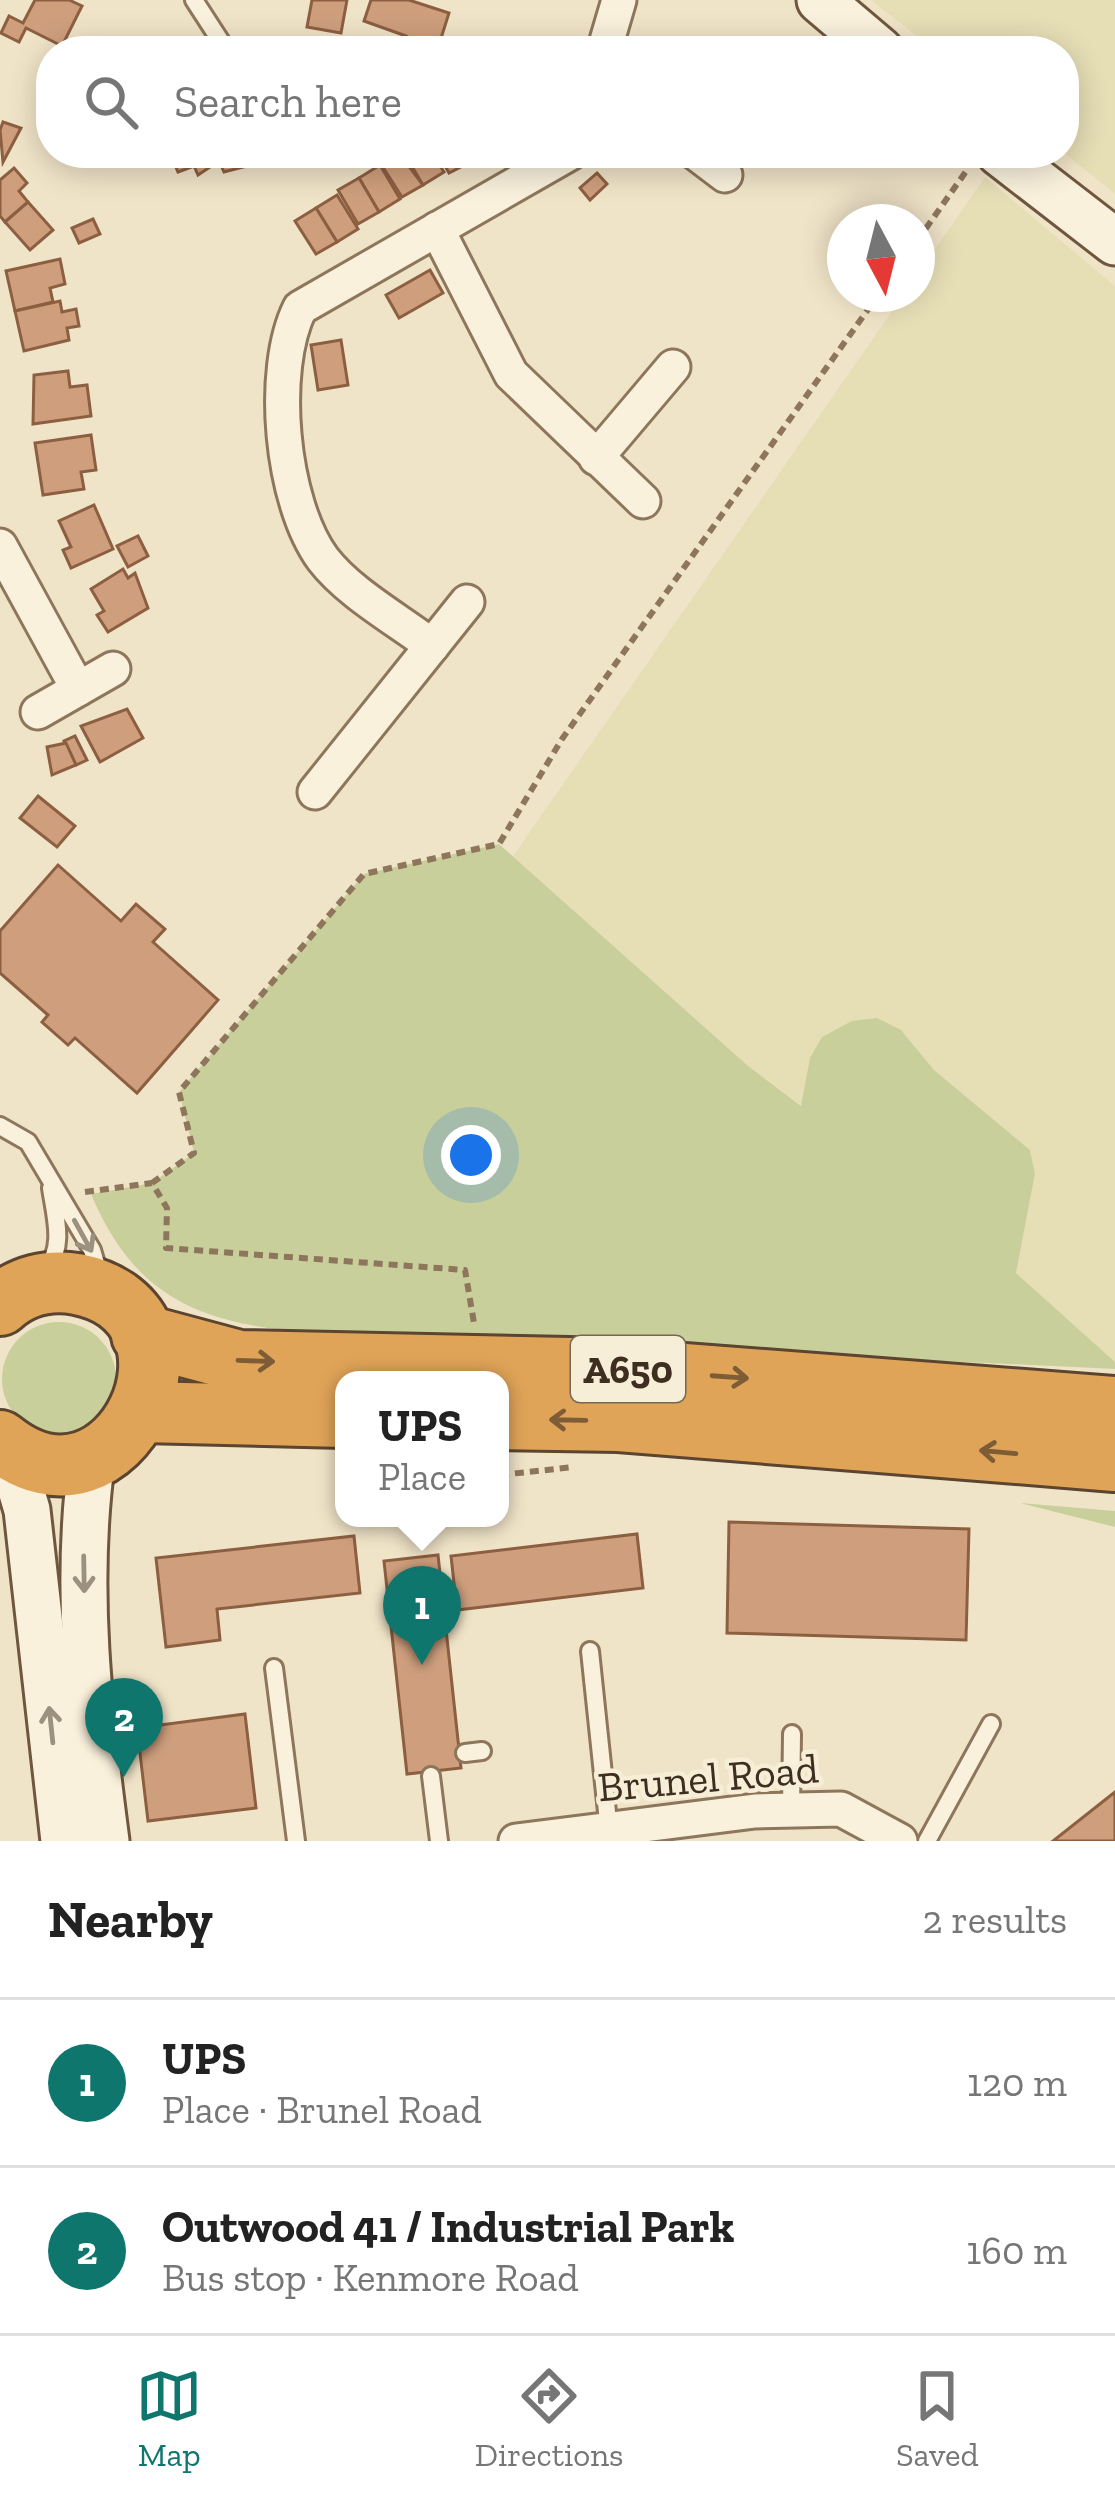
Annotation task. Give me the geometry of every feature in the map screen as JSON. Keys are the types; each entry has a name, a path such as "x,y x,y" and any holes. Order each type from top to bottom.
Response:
{"highway":[{"name":"A650","path":"13,1296 69,1282 124,1315 238,1361 335,1373"},
{"path":"4,1445 53,1463 92,1458 119,1441 142,1412 150,1375 124,1315"},
{"name":"A650","path":"509,1390 620,1369 1115,1407"},
{"name":"A650","path":"509,1397 619,1421 1115,1461"},
{"path":"142,1412 335,1417"}],"street":[{"path":"608,36 619,0"},
{"path":"820,0 862,36"},
{"path":"432,646 326,563 307,534 292,482 282,389 286,335 300,308 544,168"},
{"path":"716,168 725,175"},
{"path":"1019,168 1115,242"},
{"path":"437,229 511,374 643,501"},
{"path":"596,458 673,367"},
{"path":"0,546 78,689"},
{"path":"315,793 467,602"},
{"path":"38,712 113,670"},
{"path":"4,1445 27,1510 95,1841"},
{"path":"92,1458 84,1518 86,1694 95,1841"},
{"name":"Brunel Road","path":"516,1841 791,1810 841,1809 900,1841"}],"lane":[{"path":"194,0 217,36"},
{"path":"0,1126 28,1142 124,1315"},
{"path":"13,1296 53,1262 58,1237 50,1181"},
{"path":"590,1651 609,1831"},
{"path":"274,1668 296,1841"},
{"path":"927,1841 992,1724"},
{"path":"791,1810 792,1734"},
{"path":"431,1776 440,1841"}],"path":[{"path":"935,216 969,168"},
{"path":"50,1181 91,1194 152,1183 194,1153 179,1092 364,874 499,844 562,740 866,312"},
{"path":"152,1183 166,1208 166,1248 465,1270 486,1371"}],"shaded area":[{"path":"871,0 1115,0 1115,194 1079,165 1079,36 917,36"},
{"path":"985,177 1115,286 1115,1362 1016,1273 1035,1175 1030,1150 934,1070 901,1030 802,1106 747,1065 513,856 891,312 935,312 935,249"}],"green space":[{"path":"499,844 747,1065 801,1106 810,1058 822,1037 852,1021 877,1018 901,1030 934,1070 1030,1150 1035,1174 1016,1273 1115,1362 1115,1369 286,1330 220,1318 166,1293 144,1275 124,1253 91,1194 152,1183 194,1153 179,1092 364,874"},
{"path":"59,1322 81,1326 100,1338 112,1357 116,1379 112,1401 100,1420 81,1432 59,1436 37,1432 18,1420 6,1401 2,1379 6,1357 18,1338 37,1326"},
{"path":"1020,1503 1115,1511 1115,1527"}],"building":[{"path":"35,0 69,0 82,6 67,36 42,36 26,28 19,42 1,33 9,16 23,23"},
{"path":"312,0 347,0 341,33 307,27"},
{"path":"371,0 409,0 449,13 442,36 406,36 364,21"},
{"path":"3,122 21,128 3,162 0,130"},
{"path":"14,168 27,183 19,191 28,202 5,222 0,216 0,180"},
{"path":"382,168 400,199 379,212 359,178"},
{"path":"384,168 410,168 423,185 402,197"},
{"path":"413,168 441,168 444,172 423,185"},
{"path":"597,173 607,184 590,200 580,188"},
{"path":"359,178 379,212 358,224 338,190"},
{"path":"337,195 358,229 337,242 316,208"},
{"path":"28,202 53,230 30,250 5,222"},
{"path":"316,208 337,242 316,254 295,221"},
{"path":"93,219 100,234 79,243 72,228"},
{"path":"60,259 65,284 50,288 53,302 15,311 6,271"},
{"path":"430,270 443,293 399,318 386,295"},
{"path":"60,301 62,312 76,309 79,326 67,328 69,340 24,351 15,311"},
{"path":"341,340 348,385 318,390 311,345"},
{"path":"68,371 70,387 87,385 91,416 33,424 34,375"},
{"path":"91,435 96,470 81,472 84,489 43,495 35,443"},
{"path":"94,505 113,549 71,568 63,550 71,547 59,521"},
{"path":"138,536 148,556 128,567 117,546"},
{"path":"123,569 128,578 135,573 148,608 108,632 97,615 104,611 91,589"},
{"path":"127,709 143,738 100,762 81,726"},
{"path":"75,736 87,760 76,765 64,741"},
{"path":"66,743 76,765 52,775 47,747"},
{"path":"38,796 75,826 57,847 20,818"},
{"path":"58,865 121,921 136,904 165,929 153,942 218,1000 137,1093 75,1038 68,1045 42,1022 48,1015 0,973 0,931"},
{"path":"729,1522 969,1529 966,1640 727,1633"},
{"path":"637,1534 643,1588 457,1610 451,1556"},
{"path":"354,1536 360,1593 217,1609 220,1640 166,1647 156,1558"},
{"path":"438,1555 461,1768 407,1774 384,1561"},
{"path":"245,1714 256,1808 148,1821 137,1728"},
{"path":"1115,1792 1115,1841 1053,1841"}],"place":[{"name":"UPS","path":"422,1665"},
{"name":"Outwood 41 / Industrial Park","path":"124,1777"}]}
